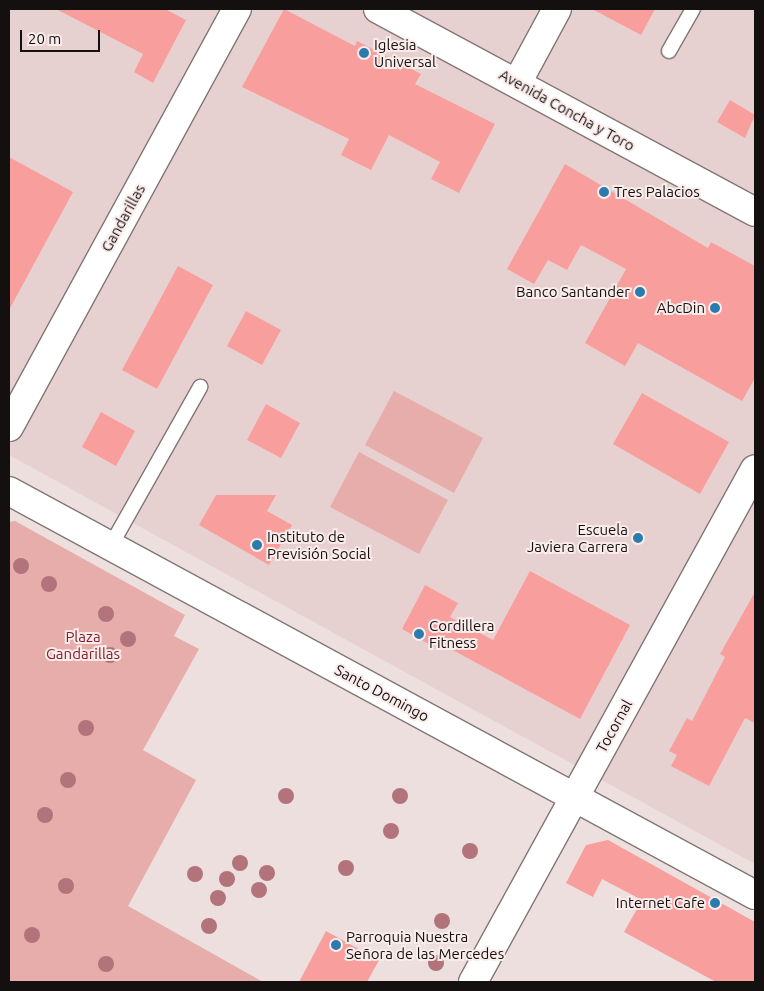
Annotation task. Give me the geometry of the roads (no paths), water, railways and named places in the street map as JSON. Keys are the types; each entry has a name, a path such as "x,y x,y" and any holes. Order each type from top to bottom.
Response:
{"street":[{"name":"Gandarillas","path":"9,427 237,9"},
{"name":"Avenida Concha y Toro","path":"378,9 755,212"},
{"path":"517,83 557,9"},
{"name":"Tocornal","path":"473,982 755,469"},
{"name":"Santo Domingo","path":"9,491 755,895"}],"lane":[{"path":"669,51 693,9"},
{"path":"110,547 200,387"}],"place":[{"name":"Iglesia Universal","path":"364,53"},
{"name":"Tres Palacios","path":"604,192"},
{"name":"Banco Santander","path":"640,292"},
{"name":"AbcDin","path":"715,308"},
{"name":"Escuela Javiera Carrera","path":"638,538"},
{"name":"Instituto de Previsión Social","path":"257,545"},
{"name":"Cordillera Fitness","path":"419,634"},
{"name":"Internet Cafe","path":"715,903"},
{"name":"Parroquia Nuestra Señora de las Mercedes","path":"336,945"}],"park label":[{"name":"Plaza Gandarillas","path":"83,644"}]}
